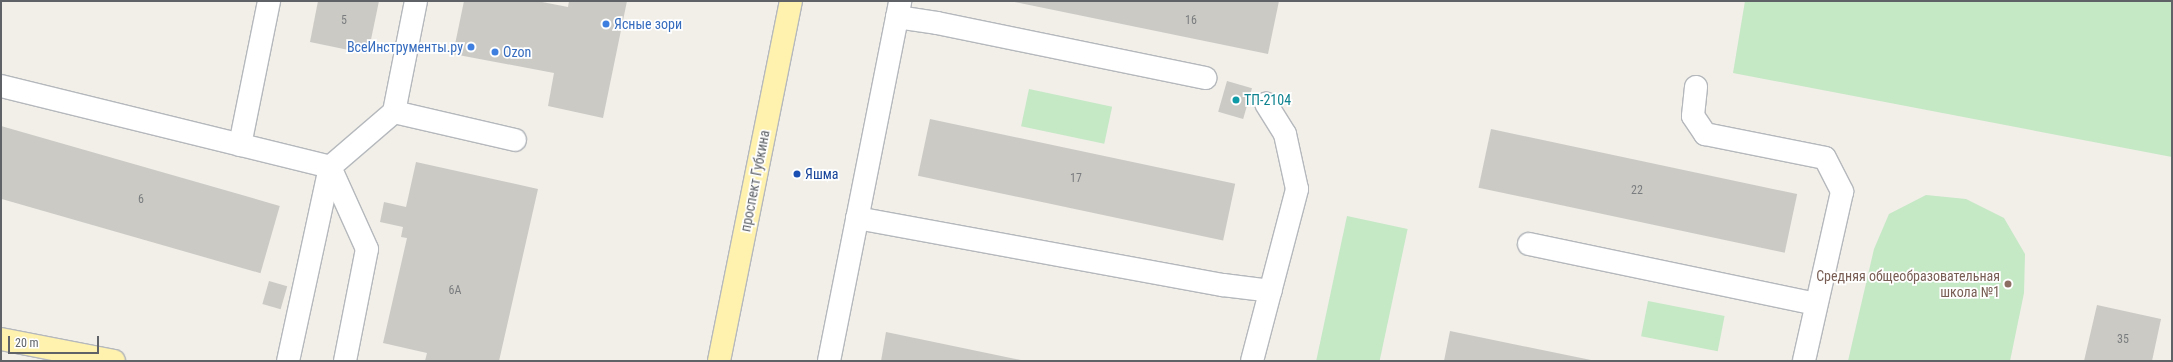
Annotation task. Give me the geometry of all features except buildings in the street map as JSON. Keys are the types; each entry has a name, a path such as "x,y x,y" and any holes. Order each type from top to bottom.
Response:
{"main road":[{"name":"проспект Губкина","path":"719,361 791,1"},
{"path":"1,338 114,361"}],"lane":[{"path":"240,145 269,1"},
{"path":"288,361 330,167 394,112 416,1"},
{"path":"829,361 899,9 938,23 1205,78"},
{"path":"1,86 330,167"},
{"path":"1696,87 1693,116 1705,134 1825,158 1842,192 1815,304 1804,361"},
{"path":"1252,361 1297,189 1285,134 1266,104"},
{"path":"394,112 515,140"},
{"path":"330,167 366,249 345,361"},
{"path":"857,218 1223,285 1270,292"},
{"path":"1529,244 1815,304"}],"green space":[{"path":"1745,1 2172,1 2172,157 1733,73"},
{"path":"1029,89 1112,107 1104,144 1021,126"},
{"path":"1926,195 1966,199 2004,218 2025,254 2024,293 2010,361 1848,361 1874,249 1889,214"},
{"path":"1347,216 1408,229 1380,361 1316,361"},
{"path":"1648,301 1725,316 1718,351 1641,336"}],"place":[{"name":"Ясные зори","path":"606,24"},
{"name":"ВсеИнструменты.ру","path":"471,47"},
{"name":"Ozon","path":"495,52"},
{"name":"ТП-2104","path":"1236,100"},
{"name":"Яшма","path":"797,174"},
{"name":"Средняя общеобразовательная школа №1","path":"2008,284"}]}
